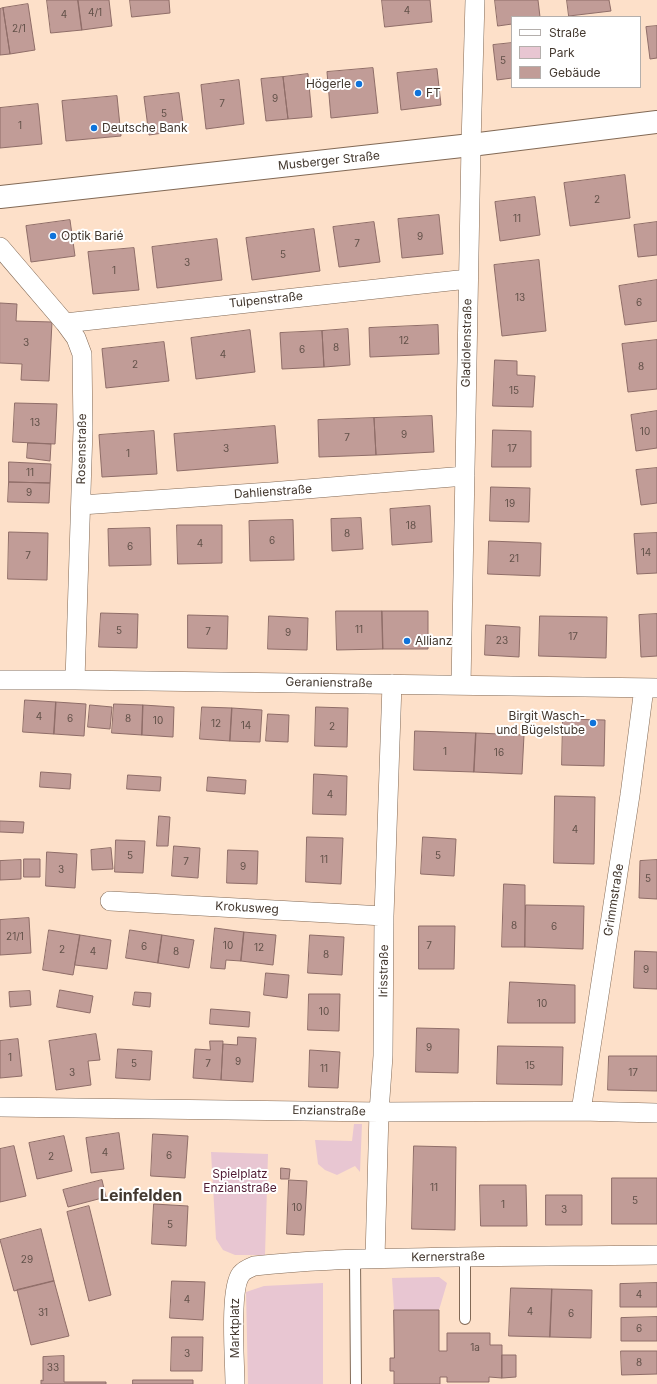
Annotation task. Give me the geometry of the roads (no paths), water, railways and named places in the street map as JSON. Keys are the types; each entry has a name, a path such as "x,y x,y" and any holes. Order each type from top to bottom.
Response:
{"main road":[{"name":"Musberger Straße","path":"0,197 471,145 657,122"}],"street":[{"name":"Gladiolenstraße","path":"461,685 468,279 476,0"},
{"name":"Rosenstraße","path":"0,247 65,323 76,338 82,354 83,422 75,680"},
{"name":"Tulpenstraße","path":"65,323 468,279"},
{"name":"Dahlienstraße","path":"81,505 262,493 465,476"},
{"name":"Geranienstraße","path":"0,680 650,688"},
{"name":"Irisstraße","path":"375,1258 379,1112 383,1056 384,916 392,684"},
{"name":"Grimmstraße","path":"581,1111 638,741 650,688"},
{"name":"Krokusweg","path":"110,901 384,916"},
{"name":"Enzianstraße","path":"0,1107 379,1112 581,1111 657,1113"},
{"name":"Kernerstraße","path":"241,1274 254,1266 375,1258 657,1255"},
{"name":"Marktplatz","path":"235,1384 234,1300 236,1284 241,1274"}],"lane":[{"path":"465,1256 465,1319"},
{"path":"355,1259 356,1384"}],"place":[{"name":"Högerle","path":"359,84"},
{"name":"FT","path":"418,93"},
{"name":"Deutsche Bank","path":"94,128"},
{"name":"Optik Barié","path":"53,236"},
{"name":"Allianz","path":"407,641"},
{"name":"Birgit Wasch- und Bügelstube","path":"593,723"}],"district":[{"name":"Leinfelden","path":"141,1196"}],"park label":[{"name":"Spielplatz Enzianstraße","path":"240,1181"}]}
